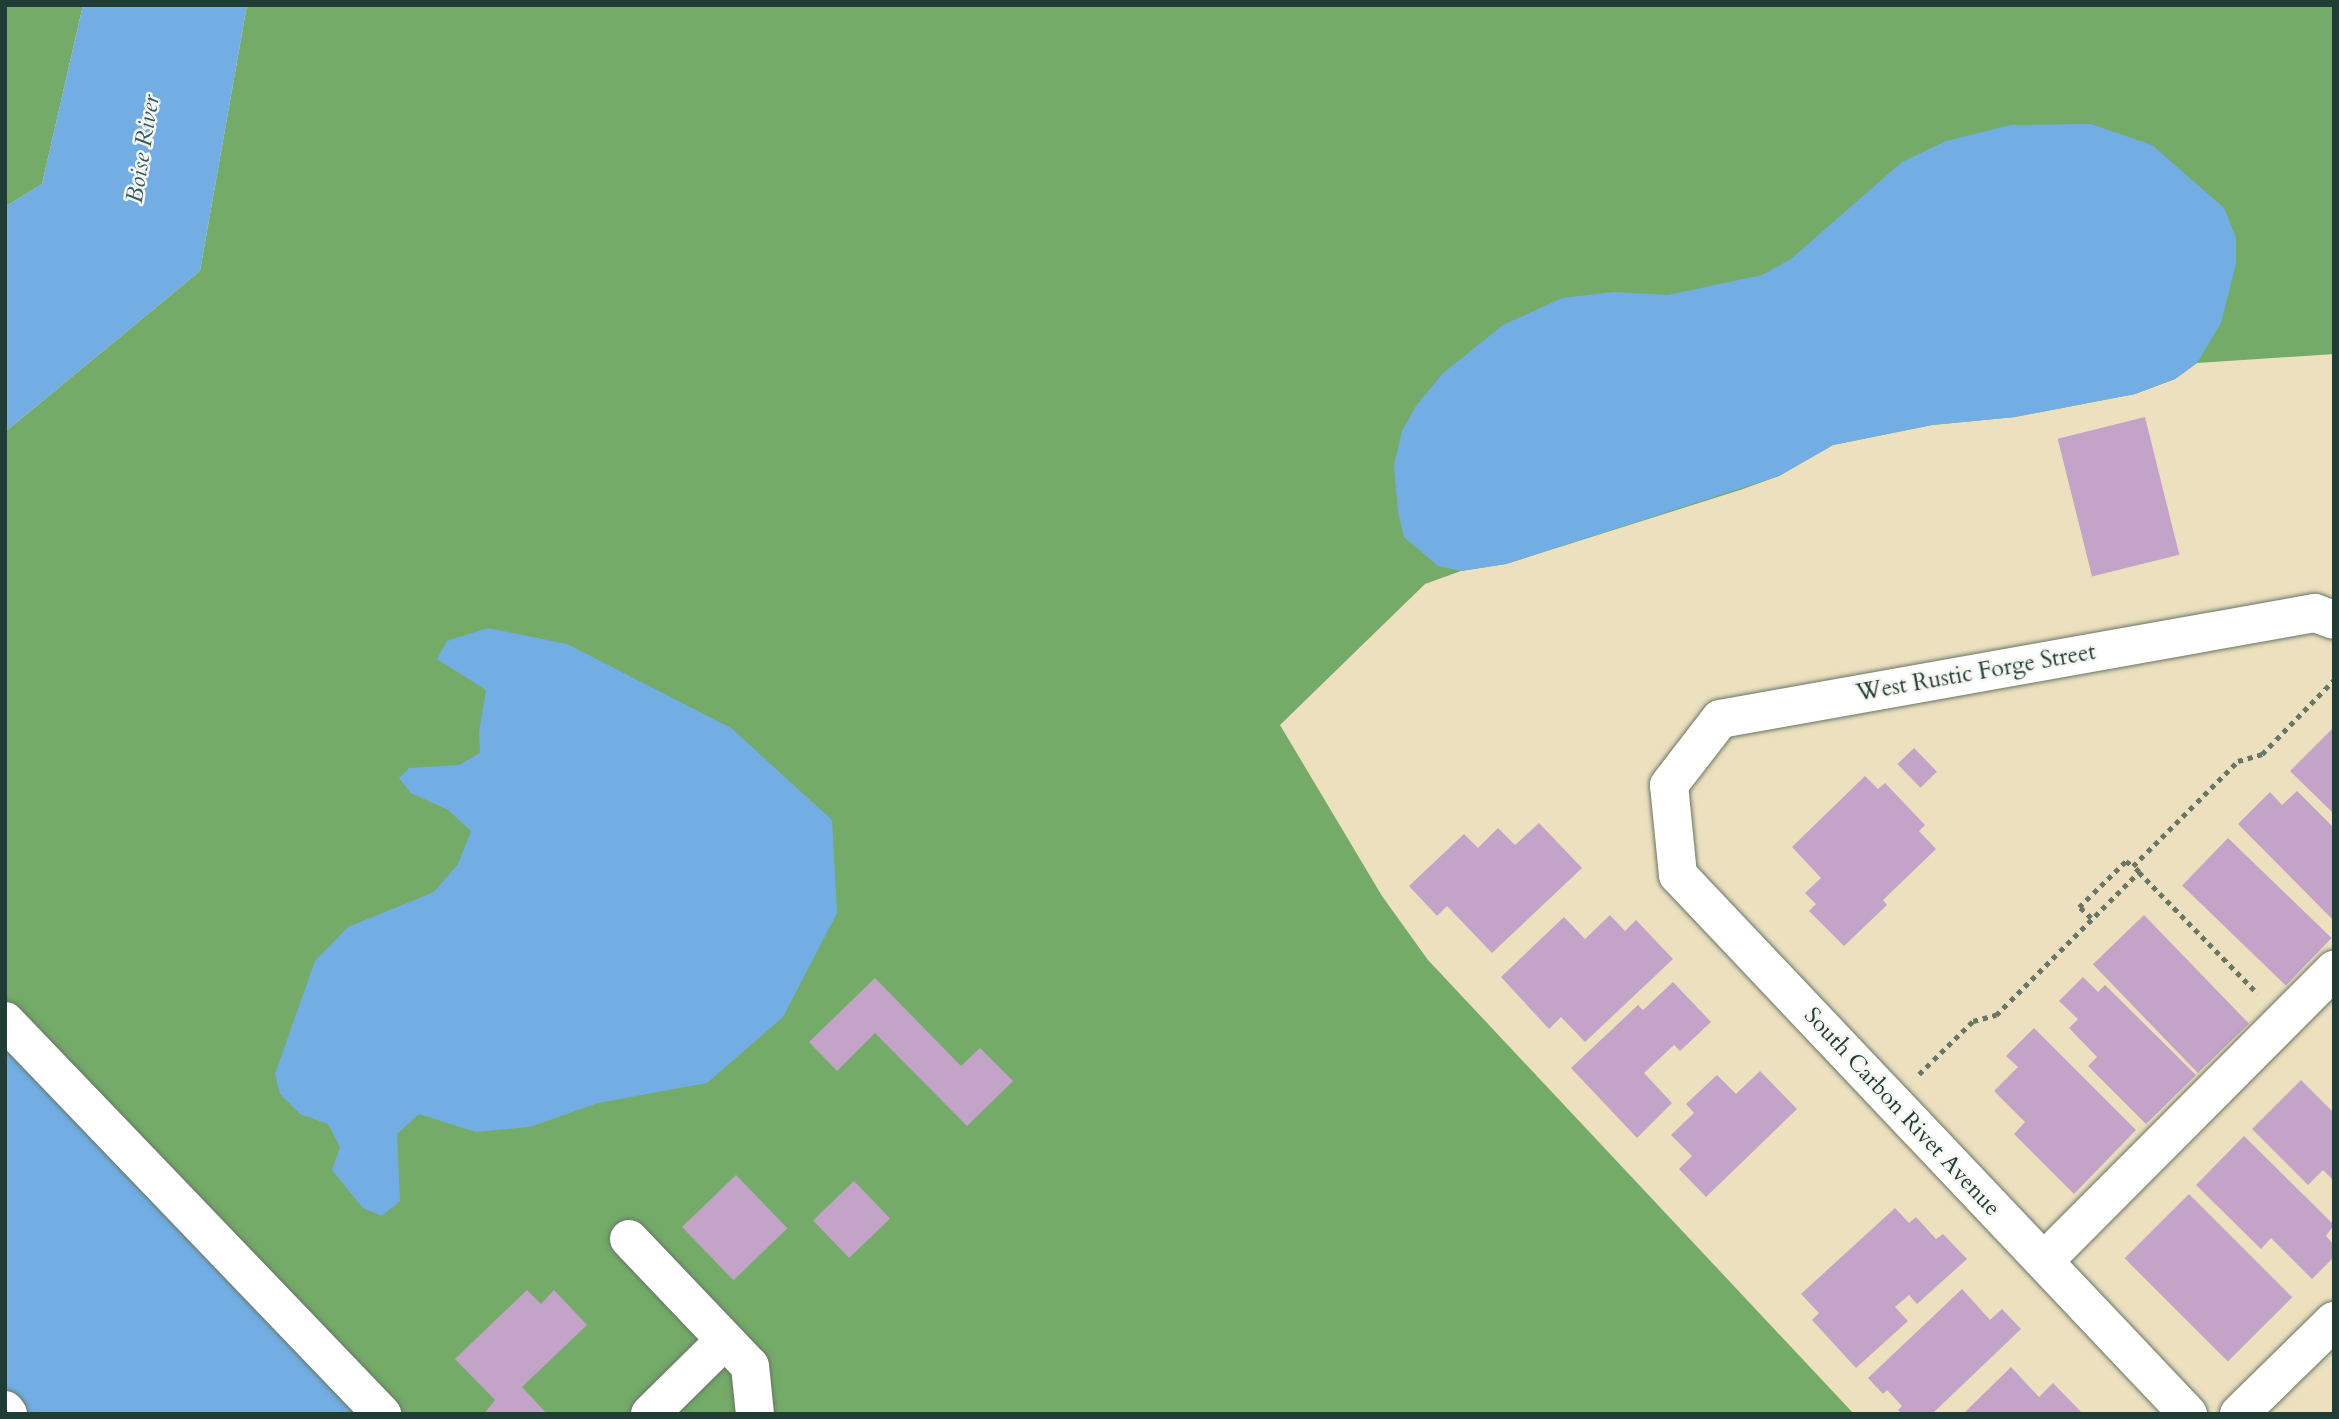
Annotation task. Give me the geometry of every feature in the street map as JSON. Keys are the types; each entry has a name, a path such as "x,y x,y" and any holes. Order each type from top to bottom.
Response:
{"street":[{"name":"West Rustic Forge Street","path":"1669,785 1720,719 2324,617"},
{"name":"South Carbon Rivet Avenue","path":"1669,785 1678,875 2188,1414"},
{"path":"2044,1261 2334,970"},
{"path":"5,1020 382,1414"},
{"path":"629,1239 750,1366 755,1414"},
{"path":"2239,1414 2334,1321"},
{"path":"650,1414 725,1340"}],"path":[{"path":"2133,866 2238,761 2262,754 2334,680"},
{"path":"2091,918 2079,907 2126,861 2262,998"},
{"path":"1917,1075 1973,1021 1996,1014 2139,872"}],"green space":[{"path":"5,5 83,5 42,184 5,207"},
{"path":"247,5 2334,5 2334,354 2197,363 2175,379 2135,394 2015,417 1932,425 1833,445 1779,476 1740,490 1506,564 1461,571 1425,584 1280,725 1382,896 1428,960 1854,1414 399,1414 5,1002 5,432 200,271"}],"water":[{"name":"Boise River","path":"83,5 247,5 200,271 5,432 5,207 42,184"},
{"path":"2091,124 2152,145 2224,208 2236,238 2236,263 2221,323 2197,363 2175,379 2135,394 2015,417 1932,425 1833,445 1779,476 1506,564 1461,571 1438,566 1404,537 1398,512 1394,466 1402,431 1416,406 1442,374 1503,325 1562,298 1614,292 1668,295 1762,275 1791,259 1902,162 1946,141 2011,125"},
{"path":"488,628 567,644 731,728 832,820 837,913 783,1017 707,1083 598,1103 530,1127 476,1132 419,1114 397,1134 400,1201 382,1216 363,1208 332,1170 340,1147 328,1124 300,1114 280,1094 275,1074 315,961 348,927 434,892 458,864 471,831 448,810 411,793 399,778 409,768 459,765 480,753 479,732 486,690 437,659 447,641"},
{"path":"5,1048 359,1414 21,1414 5,1398"}],"building":[{"path":"2145,417 2179,555 2092,577 2058,439"},
{"path":"2334,727 2334,814 2290,771"},
{"path":"1914,748 1937,772 1920,788 1897,764"},
{"path":"1865,776 1878,789 1885,783 1925,825 1919,831 1936,849 1883,900 1887,905 1844,946 1809,911 1816,904 1805,893 1821,878 1792,847"},
{"path":"2297,791 2334,828 2334,921 2238,824 2270,792 2282,805"},
{"path":"1539,823 1582,868 1492,953 1447,906 1437,916 1409,886 1464,834 1478,848 1498,828 1515,845"},
{"path":"2228,838 2332,938 2286,986 2182,885"},
{"path":"1610,915 1625,931 1636,920 1673,959 1585,1042 1561,1017 1549,1029 1501,977 1564,917 1585,939"},
{"path":"2144,915 2249,1024 2198,1073 2093,964"},
{"path":"2083,977 2098,992 2105,985 2196,1075 2146,1124 2088,1066 2097,1057 2069,1028 2078,1019 2059,1001"},
{"path":"875,978 961,1066 980,1048 1013,1081 967,1126 875,1033 837,1071 809,1042"},
{"path":"1673,982 1711,1022 1680,1051 1674,1045 1644,1073 1672,1103 1637,1138 1571,1068 1638,1005 1643,1010"},
{"path":"2034,1028 2136,1130 2074,1194 2014,1134 2025,1122 1994,1091 2018,1067 2006,1056"},
{"path":"1760,1071 1797,1109 1706,1197 1679,1169 1692,1156 1671,1135 1694,1113 1686,1104 1717,1075 1736,1094"},
{"path":"2301,1080 2334,1113 2334,1181 2323,1170 2308,1185 2252,1129"},
{"path":"2244,1136 2334,1225 2326,1236 2334,1245 2334,1257 2312,1279 2271,1238 2261,1249 2196,1185"},
{"path":"736,1175 787,1228 733,1280 682,1227"},
{"path":"854,1181 890,1218 849,1258 813,1221"},
{"path":"2189,1194 2292,1297 2228,1362 2125,1258"},
{"path":"1895,1208 1909,1223 1916,1217 1936,1239 1943,1234 1967,1259 1917,1304 1909,1295 1895,1307 1908,1321 1856,1368 1812,1320 1819,1313 1801,1294"},
{"path":"1962,1289 1990,1320 2002,1309 2021,1329 1932,1414 1902,1414 1898,1410 1902,1406 1887,1390 1883,1394 1868,1378"},
{"path":"527,1290 541,1304 554,1290 587,1325 522,1387 547,1414 484,1414 495,1400 455,1359"},
{"path":"2011,1367 2039,1397 2053,1383 2083,1414 1963,1414"}]}
